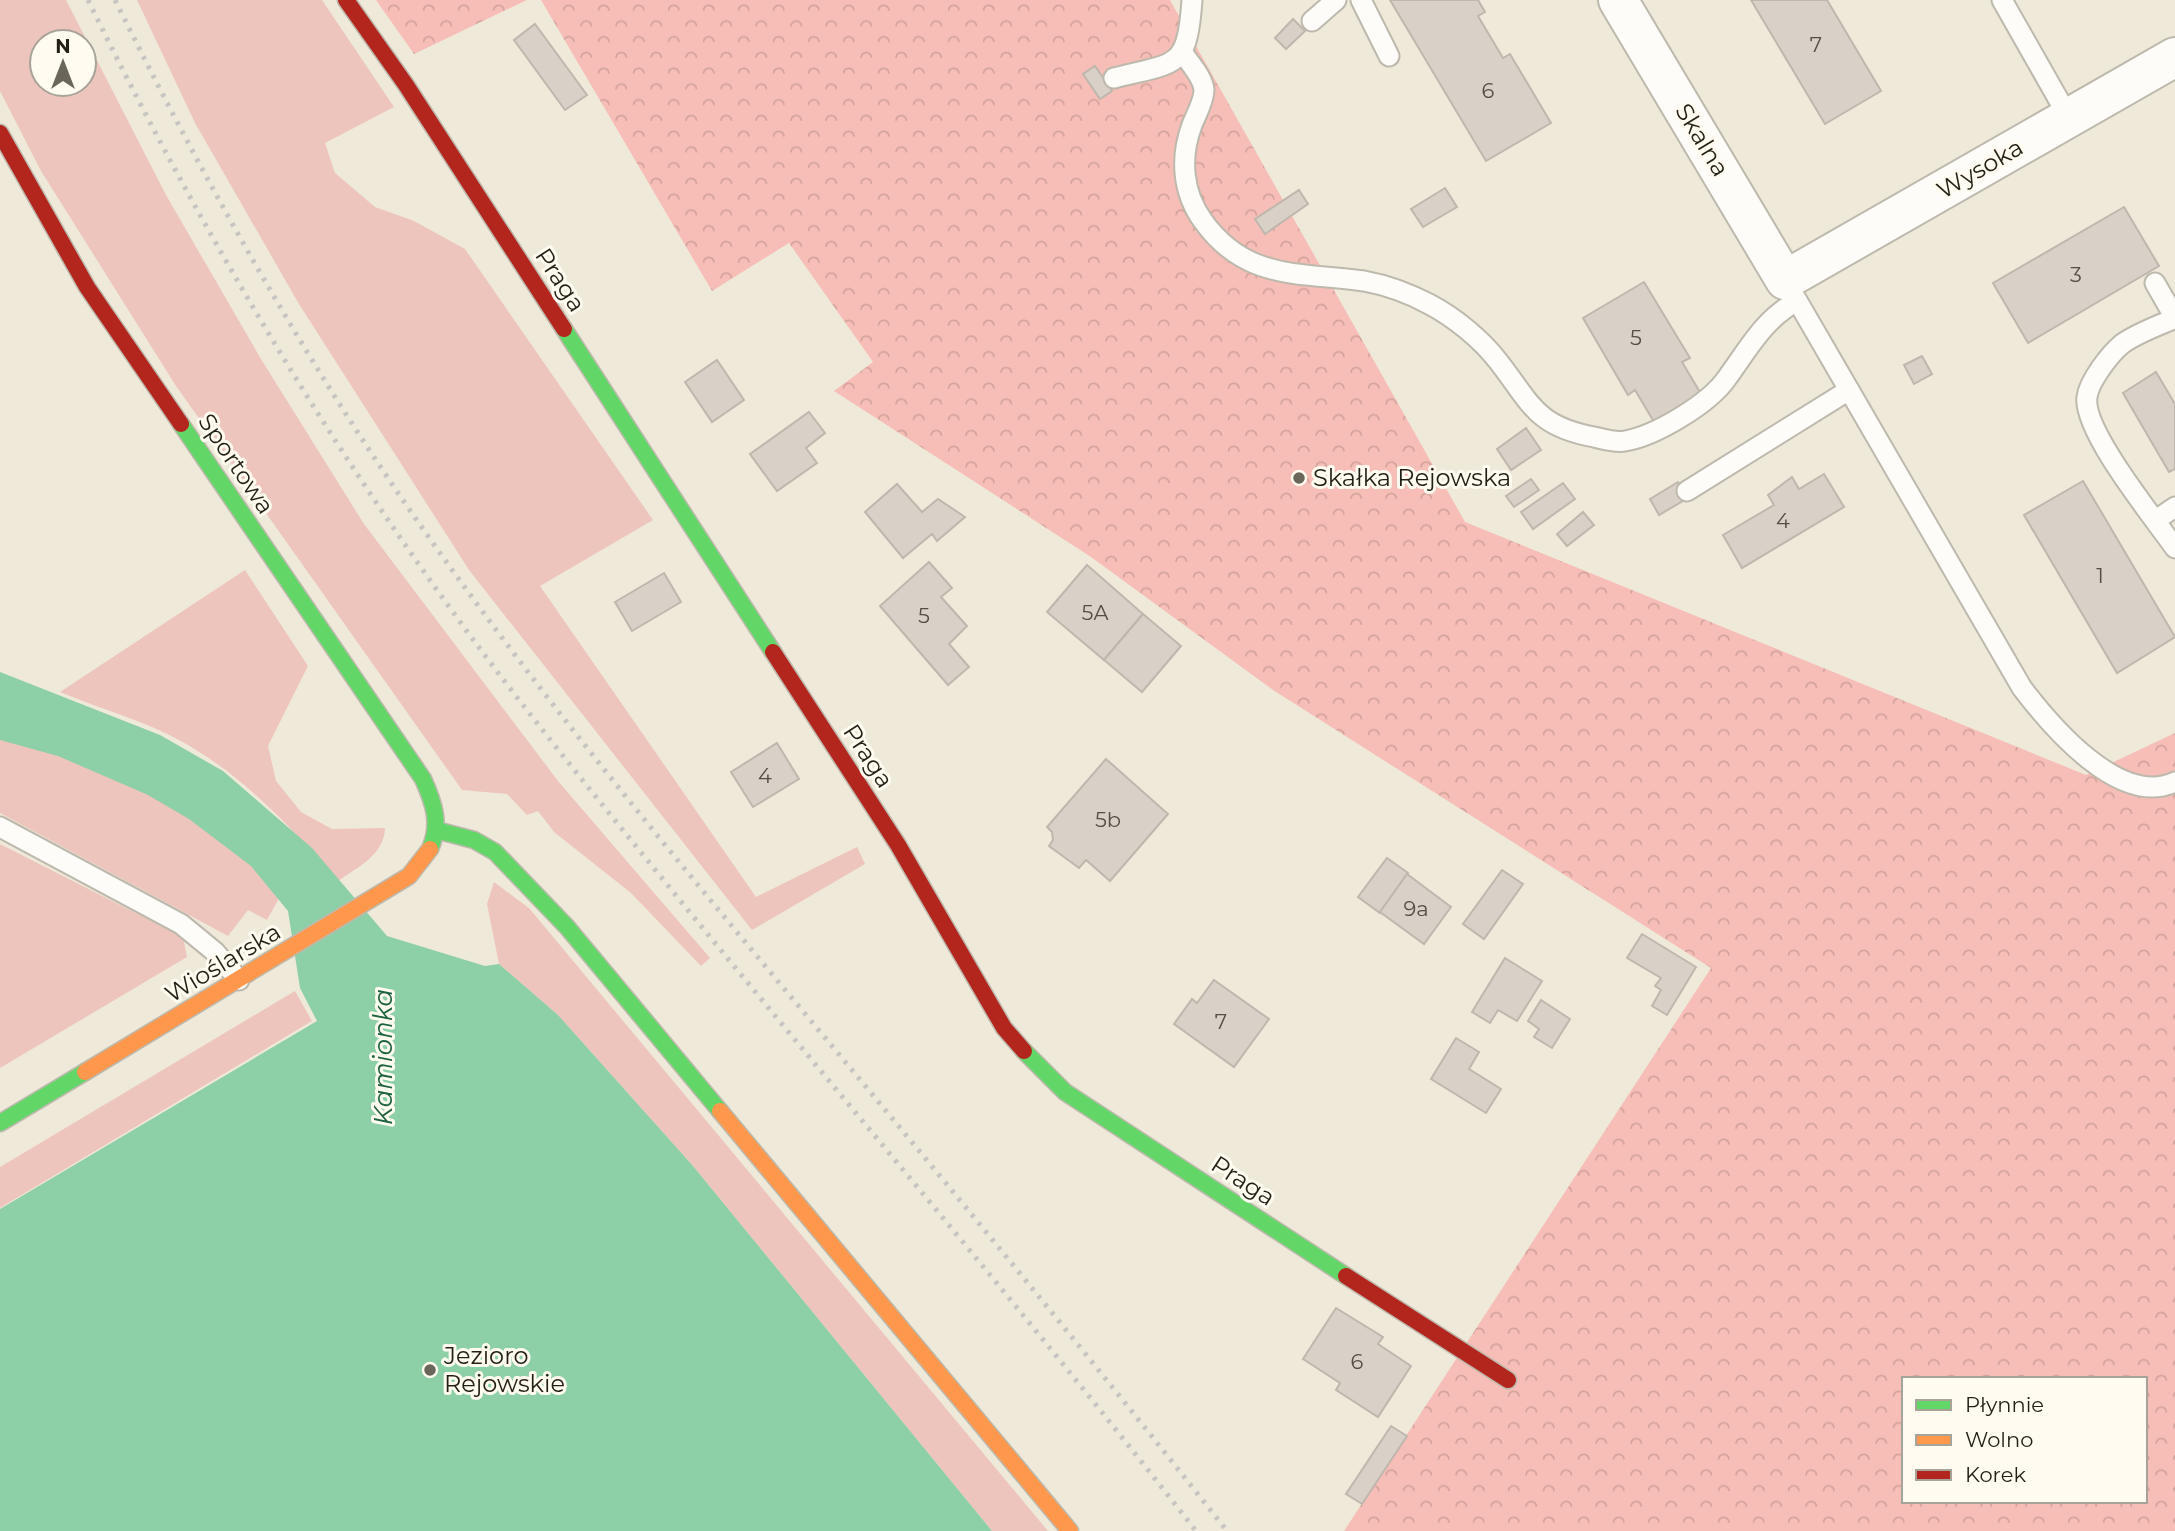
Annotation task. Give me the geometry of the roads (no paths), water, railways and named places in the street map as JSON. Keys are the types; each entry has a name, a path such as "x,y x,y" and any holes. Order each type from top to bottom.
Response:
{"street":[{"name":"Praga","path":"346,0 406,85 898,845 1016,1043 1065,1092 1508,1380"},
{"name":"Skalna","path":"1618,0 1791,291"},
{"name":"Wysoka","path":"1791,291 2068,118 2175,57"},
{"name":"Sportowa","path":"0,133 87,286 430,789 437,823"},
{"name":"Wioślarska","path":"0,1123 391,889 425,861 437,823"},
{"path":"437,823 495,852 567,927 1070,1531"}],"lane":[{"path":"1114,78 1166,65 1183,53 1188,41 1192,0"},
{"path":"1312,21 1336,0"},
{"path":"1361,0 1390,56"},
{"path":"2002,0 2068,118"},
{"path":"1183,53 1204,90 1185,145 1185,177 1189,195 1202,220 1226,247 1243,260 1280,273 1366,282 1396,290 1430,304 1480,342 1498,360 1527,404 1551,425 1621,442 1646,436 1711,396 1726,380 1751,340 1776,313 1791,291 2022,688 2052,728 2081,753 2127,783 2165,787 2175,782"},
{"path":"2155,283 2175,318 2121,344 2094,380 2087,397 2088,413 2106,448 2175,548"},
{"path":"1687,491 1849,390"},
{"path":"2155,520 2175,507"},
{"path":"0,827 181,924 215,952 239,980"}],"water":[{"name":"Jezioro Rejowskie","path":"0,672 160,735 223,771 312,848 387,936 485,966 499,964 558,1015 693,1166 992,1531 0,1531 0,1209 317,1021 300,988 288,911 251,866 189,819 148,795 58,756 0,740"}],"railway":[{"path":"88,0 167,155 252,306 344,453 442,597 591,790 1006,1294 1196,1531"},
{"path":"115,0 183,134 294,330 374,457 466,589 623,793 1036,1293 1227,1531"}],"place":[{"name":"Skałka Rejowska","path":"1299,478"},
{"name":"Jezioro Rejowskie","path":"430,1370"}],"water label":[{"name":"Kamionka","path":"383,1057"}]}
